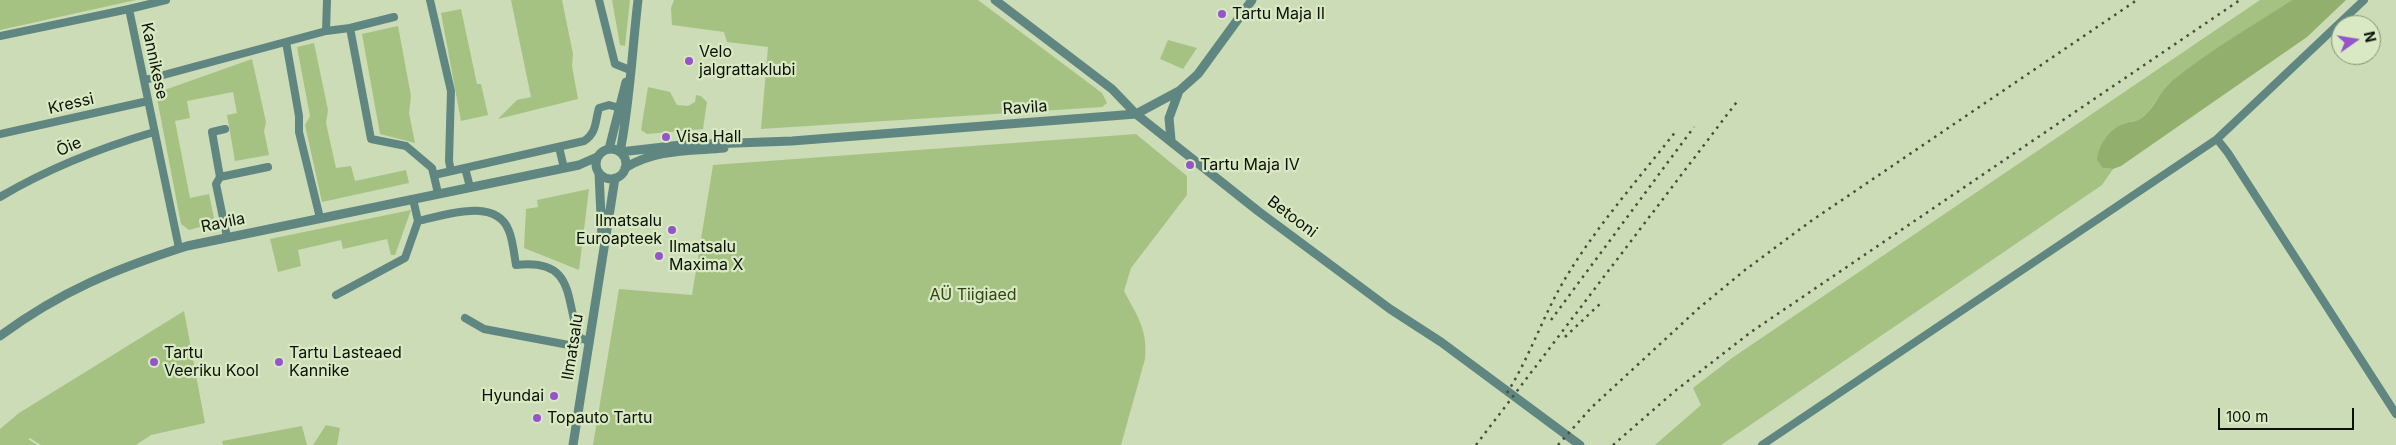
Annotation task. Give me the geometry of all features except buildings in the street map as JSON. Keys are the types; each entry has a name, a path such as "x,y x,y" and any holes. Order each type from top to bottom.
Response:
{"street":[{"path":"129,9 166,0"},
{"path":"326,31 327,0"},
{"path":"430,0 451,91 449,161 451,171"},
{"path":"599,0 615,64 630,70"},
{"path":"620,152 629,100 630,70 638,0"},
{"name":"Betooni","path":"995,0 1112,89 1136,114 1258,211 1370,295 1440,342 1580,445"},
{"name":"Ravila","path":"625,168 639,160 653,156 751,144 1136,114 1178,91 1198,74 1252,0"},
{"path":"1762,445 2216,139 2364,0"},
{"name":"Kannikese","path":"0,36 129,9 180,248"},
{"path":"145,80 326,31 350,28 394,16"},
{"path":"350,28 371,139 406,146 432,168 438,193"},
{"path":"286,42 299,116 299,132 320,218"},
{"path":"609,149 620,152 625,159 625,168 615,178 606,178 598,171 597,157 609,149 630,70"},
{"path":"1170,140 1169,118 1178,91"},
{"name":"Kressi","path":"0,134 148,101"},
{"path":"434,175 584,141 590,137 596,126 600,108 609,105 620,108"},
{"path":"225,129 212,132 220,177 216,184 227,237"},
{"name":"Õie","path":"0,197 26,181 68,162 107,146 154,132"},
{"path":"2216,139 2228,153 2396,414"},
{"name":"Ravila","path":"620,152 681,145 751,144"},
{"path":"559,147 564,168"},
{"name":"Ravila","path":"0,336 51,301 88,281 134,262 180,248 412,198 579,165 597,157"},
{"name":"Ravila","path":"579,165 598,171"},
{"path":"220,177 268,167"},
{"path":"465,168 470,186"},
{"name":"Ilmatsalu","path":"598,171 603,253"},
{"name":"Ilmatsalu","path":"573,445 585,340 603,253 615,178"},
{"path":"336,295 405,258 418,221 412,198"},
{"path":"418,221 476,209 492,213 509,229 516,265 538,264 547,267 563,282 568,290 574,325 585,340 574,346 484,329 465,318"}],"green space":[{"path":"0,0 136,0 0,30"},
{"path":"511,0 562,0 573,54 572,66 578,99 498,119 517,100 531,97"},
{"path":"612,0 630,0 625,46 620,45"},
{"path":"674,0 978,0 1102,93 1107,103 1102,107 761,129 768,47 727,42 724,32 672,25 671,8"},
{"path":"2260,0 2292,0 2188,69 2169,84 2147,113 2139,120 2125,123 2103,168 2113,169 2102,185 1721,445 1655,445 1701,405 1693,388 1732,358"},
{"path":"2292,0 2346,0 2307,37 2121,166 2113,169 2103,168 2097,160 2098,154 2103,142 2110,133 2128,122 2140,119 2149,111 2163,90 2186,70"},
{"path":"461,9 477,84 481,84 488,115 461,121 441,13"},
{"path":"398,26 411,96 409,113 415,143 380,134 362,34"},
{"path":"1168,40 1197,48 1183,69 1160,59"},
{"path":"314,43 328,110 326,123 336,168 351,166 355,181 406,170 409,183 322,202 305,125 310,116 297,47"},
{"path":"252,59 266,122 264,131 269,155 235,161 227,115 237,113 233,92 187,101 190,118 175,121 190,198 209,194 215,223 189,230 181,224 156,93"},
{"path":"648,87 670,92 677,105 688,106 695,102 696,95 701,96 707,102 703,129 647,134 641,130"},
{"name":"AÜ Tiigiaed","path":"1136,134 1187,176 1187,195 1131,268 1124,291 1143,331 1145,359 1121,445 593,445 619,289 692,295 713,165"},
{"path":"589,189 579,270 524,248 526,209 538,207 537,200"},
{"path":"411,210 395,255 391,255 387,239 343,249 341,240 298,250 301,266 278,272 270,239"},
{"name":"Tartu Veeriku Kool","path":"184,311 205,423 151,435 136,445 41,445 30,438 28,439 37,445 0,445 0,429 19,413"},
{"path":"326,425 340,428 337,445 313,445"},
{"path":"302,426 307,445 223,445 222,441"}],"railway":[{"path":"1558,445 1592,407 1699,308 1745,270 1811,221 2137,0"},
{"path":"1613,445 1675,391 1751,332 2240,0"},
{"path":"1476,445 1739,99"},
{"path":"1551,320 1694,127"},
{"path":"1507,393 1555,297 1574,264 1616,206 1676,131"},
{"path":"1565,337 1603,301"}],"place":[{"name":"Tartu Maja II","path":"1222,14"},
{"name":"Velo jalgrattaklubi","path":"689,61"},
{"name":"Visa Hall","path":"666,137"},
{"name":"Tartu Maja IV","path":"1190,165"},
{"name":"Ilmatsalu Euroapteek","path":"672,230"},
{"name":"Ilmatsalu Maxima X","path":"659,256"},
{"name":"Tartu Veeriku Kool","path":"154,362"},
{"name":"Tartu Lasteaed Kannike","path":"279,362"},
{"name":"Hyundai","path":"554,396"},
{"name":"Topauto Tartu","path":"537,418"}]}
